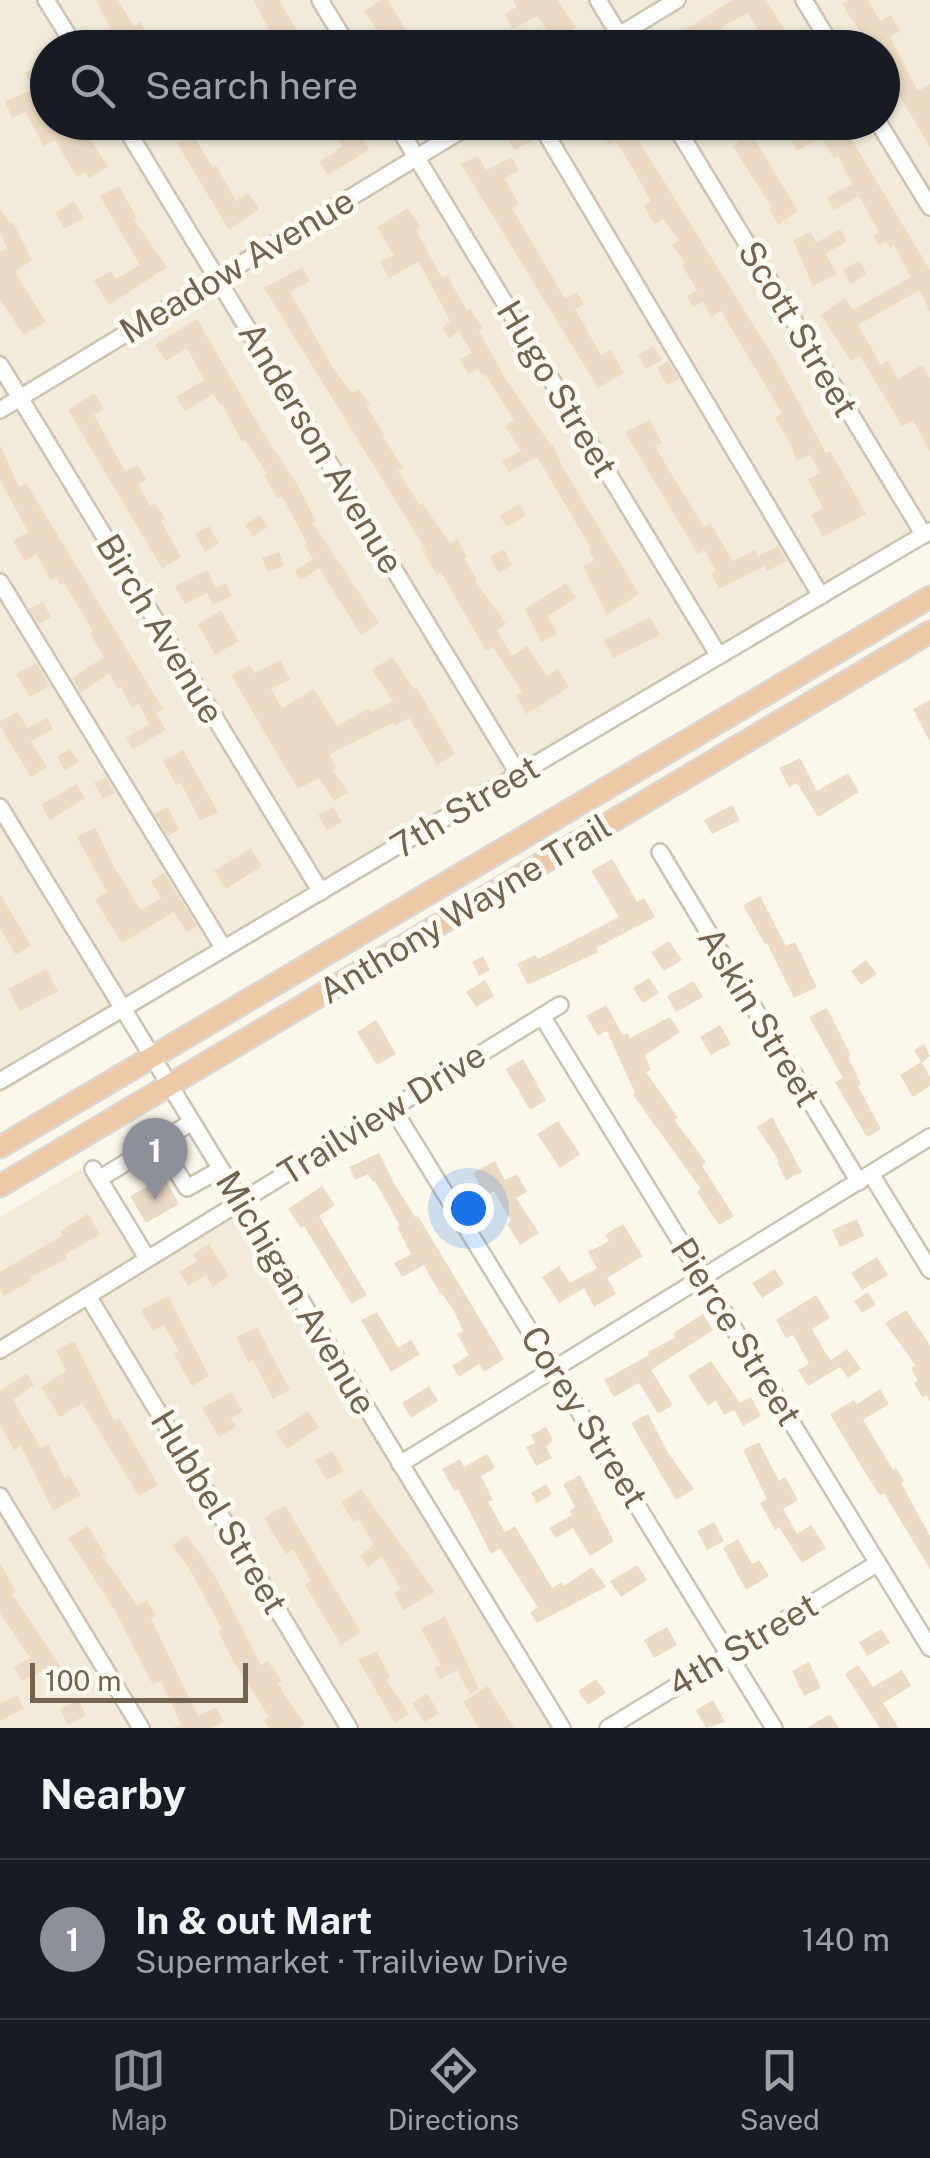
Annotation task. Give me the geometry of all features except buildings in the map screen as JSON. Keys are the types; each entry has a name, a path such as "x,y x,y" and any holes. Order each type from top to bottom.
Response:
{"highway":[{"name":"Anthony Wayne Trail","path":"0,1147 930,597"},
{"name":"Anthony Wayne Trail","path":"0,1186 930,632"}],"street":[{"path":"46,0 65,30"},
{"path":"320,0 338,30"},
{"path":"598,0 616,30"},
{"path":"637,30 677,0"},
{"path":"804,0 822,30"},
{"name":"Anderson Avenue","path":"133,140 519,775"},
{"name":"Hugo Street","path":"405,140 719,656"},
{"name":"Meadow Avenue","path":"0,410 445,140"},
{"path":"550,140 821,596"},
{"name":"Scott Street","path":"684,140 927,533"},
{"path":"889,140 930,207"},
{"name":"Birch Avenue","path":"0,365 321,892"},
{"name":"7th Street","path":"0,1081 927,533"},
{"path":"0,582 224,949"},
{"name":"Michigan Avenue","path":"0,807 562,1728"},
{"name":"Askin Street","path":"660,852 865,1178 930,1270"},
{"name":"Trailview Drive","path":"0,1350 560,1004"},
{"name":"Pierce Street","path":"542,1016 930,1648"},
{"name":"Corey Street","path":"392,1106 774,1728"},
{"path":"147,1258 96,1174 192,1122"},
{"path":"400,1464 930,1137"},
{"path":"158,1142 188,1188 221,1169"},
{"name":"Hubbel Street","path":"88,1296 349,1728"},
{"path":"0,1496 142,1728"},
{"name":"4th Street","path":"608,1728 878,1563"}],"shaded area":[{"path":"0,0 930,0 930,541 0,1094"},
{"path":"88,1165 147,1258 240,1201 562,1728 0,1728 0,1217"}],"place":[{"name":"In & out Mart","path":"155,1200"}]}
